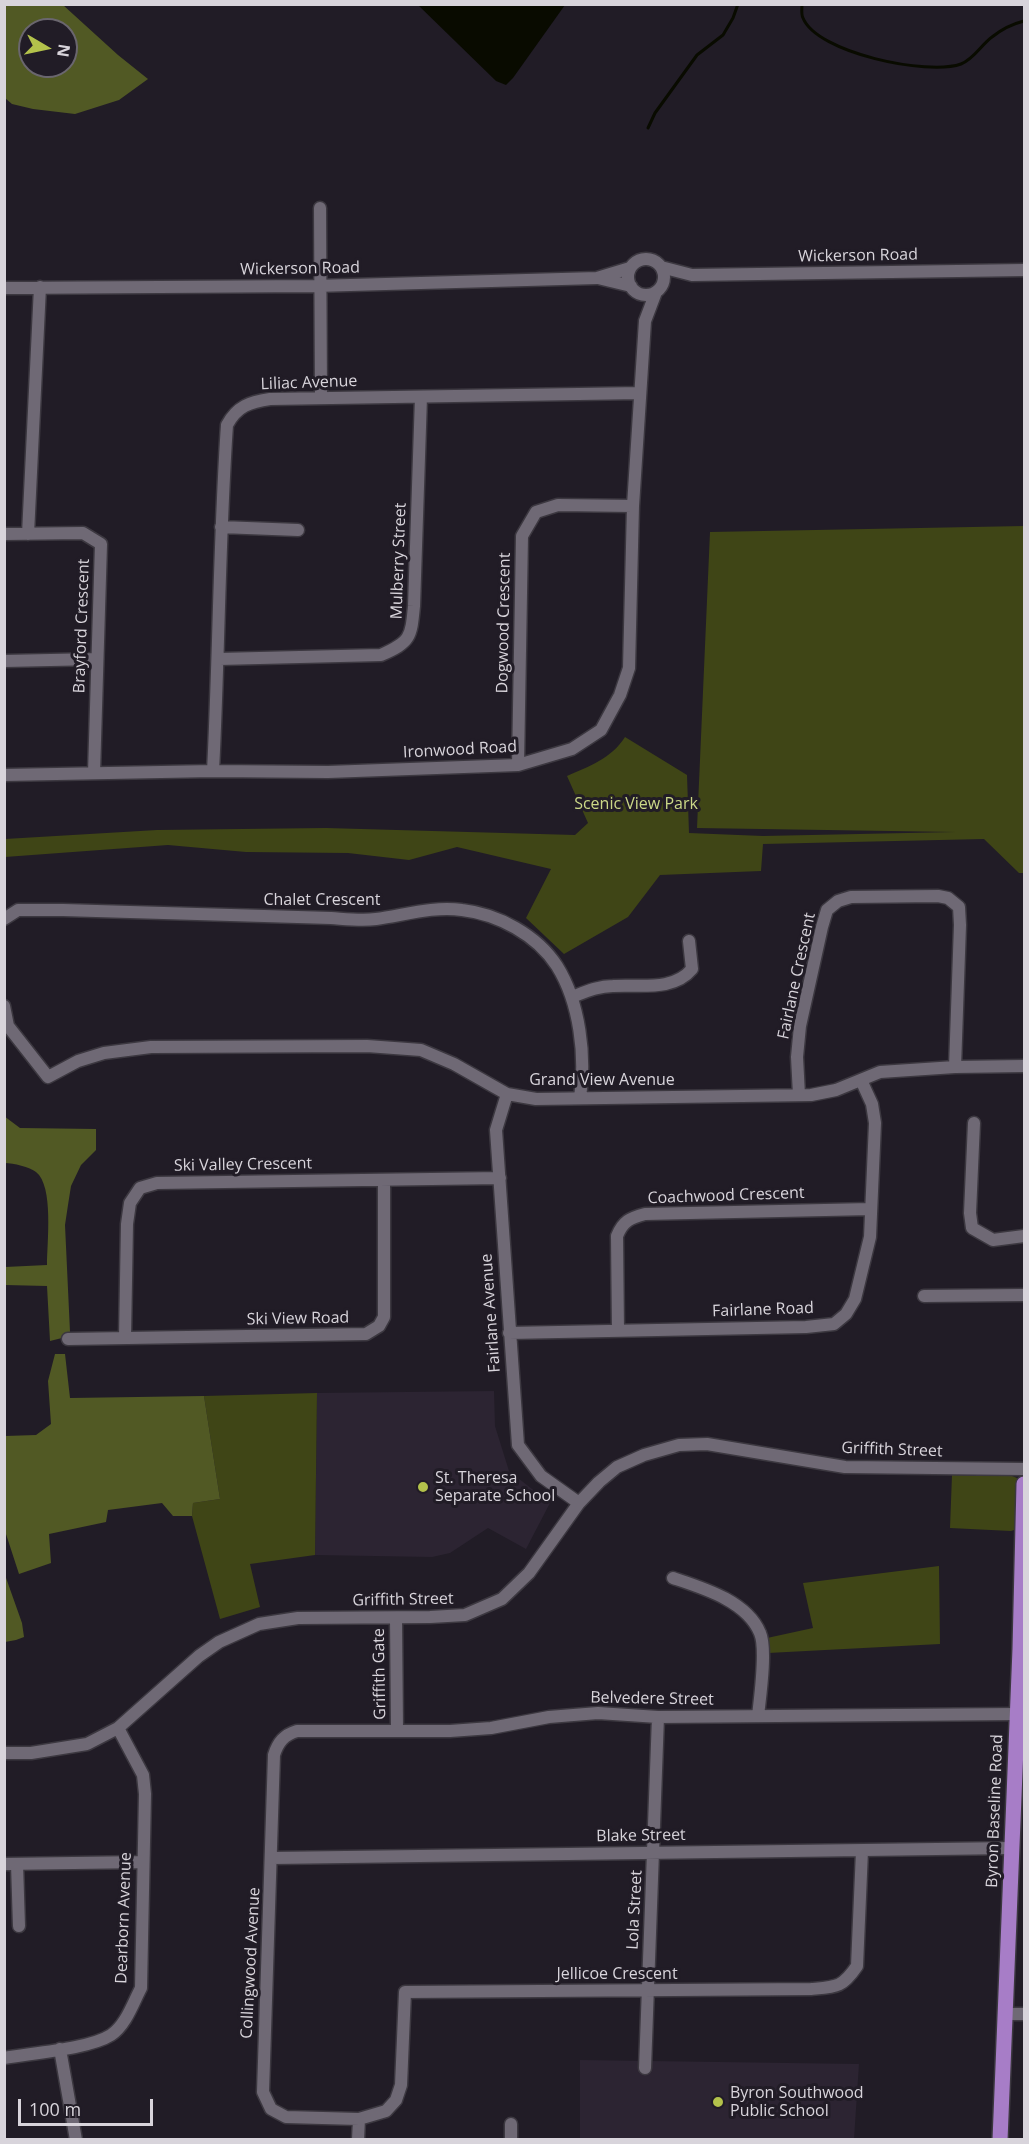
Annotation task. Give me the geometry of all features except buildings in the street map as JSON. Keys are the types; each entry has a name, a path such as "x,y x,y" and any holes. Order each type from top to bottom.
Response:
{"main road":[{"name":"Byron Baseline Road","path":"1000,2139 1011,1848 1019,1800 1016,1714 1022,1649 1024,1485"}],"street":[{"path":"320,208 321,398"},
{"path":"645,259 654,261 661,267 664,274 659,288 647,295 634,289 628,277 630,268 636,261 645,259"},
{"name":"Wickerson Road","path":"661,267 692,275 1024,270"},
{"name":"Wickerson Road","path":"4,288 320,286 597,278 630,268"},
{"name":"Wickerson Road","path":"659,288 692,275"},
{"name":"Wickerson Road","path":"597,278 634,289"},
{"path":"28,534 40,287"},
{"name":"Ironwood Road","path":"4,775 213,771 328,772 518,765 572,749 601,730 620,695 629,668 633,506 645,321 659,288"},
{"name":"Ironwood Road","path":"634,289 645,321"},
{"name":"Liliac Avenue","path":"213,771 219,658 221,526 227,425 232,415 252,402 270,399 640,393"},
{"name":"Mulberry Street","path":"219,658 381,656 399,647 412,633 421,397"},
{"name":"Dogwood Crescent","path":"518,765 522,536 536,512 558,505 633,506"},
{"path":"221,526 298,530"},
{"name":"Brayford Crescent","path":"4,534 84,533 101,544 93,773"},
{"path":"4,661 97,659"},
{"name":"Fairlane Crescent","path":"799,1095 797,1057 800,1026 822,927 827,910 838,901 851,897 938,896 948,898 958,907 960,925 955,1067"},
{"name":"Chalet Crescent","path":"4,919 18,910 373,919 441,909 463,910 496,918 534,941 557,965 572,997 580,1036 582,1069 580,1098"},
{"path":"572,997 597,988 656,986 684,979 692,969 690,940"},
{"name":"Grand View Avenue","path":"4,1005 8,1026 48,1077 95,1055 152,1047 367,1046 421,1050 454,1064 507,1094 536,1099 811,1095 836,1090 880,1071 1024,1066"},
{"name":"Fairlane Road","path":"509,1333 806,1327 834,1324 846,1314 855,1299 870,1237 875,1123 872,1104 861,1080"},
{"name":"Fairlane Avenue","path":"507,1094 496,1130 518,1445 541,1476 579,1503"},
{"path":"974,1123 970,1213 972,1228 993,1240 1024,1236"},
{"name":"Ski Valley Crescent","path":"125,1337 127,1224 130,1203 140,1188 157,1183 500,1178"},
{"name":"Ski View Road","path":"68,1339 366,1334 379,1326 384,1317 384,1180"},
{"name":"Coachwood Crescent","path":"618,1330 617,1236 622,1223 632,1217 645,1214 870,1209"},
{"path":"924,1296 1024,1295"},
{"name":"Griffith Street","path":"4,1753 31,1753 87,1744 118,1728 199,1656 219,1642 259,1624 298,1618 465,1615 502,1599 529,1573 579,1503 617,1467 644,1455 679,1445 707,1444 845,1467 1024,1469"},
{"path":"673,1578 715,1594 748,1613 761,1634 758,1716"},
{"name":"Griffith Gate","path":"396,1617 397,1730"},
{"name":"Belvedere Street","path":"289,1734 297,1731 450,1731 491,1728 549,1717 598,1713 658,1717 1016,1714"},
{"name":"Lola Street","path":"645,2068 658,1717"},
{"name":"Dearborn Avenue","path":"4,2058 90,2044 112,2034 127,2017 141,1988 145,1794 143,1775 118,1728"},
{"name":"Collingwood Avenue","path":"289,1734 277,1743 274,1755 263,2092 271,2109 286,2117 359,2119"},
{"name":"Blake Street","path":"272,1858 1011,1848"},
{"name":"Jellicoe Crescent","path":"359,2119 386,2111 396,2100 400,2085 405,1992 836,1987 849,1978 857,1966 862,1851"},
{"path":"19,1926 11,1864 143,1862"},
{"path":"1005,2014 1024,2014"},
{"path":"60,2049 76,2139"},
{"path":"358,2139 359,2119"},
{"path":"511,2124 511,2139"}],"shaded area":[{"path":"418,5 565,5 506,85 496,81"},
{"name":"St. Theresa Separate School","path":"494,1391 495,1426 509,1471 550,1503 526,1549 488,1528 450,1553 432,1557 315,1555 317,1393"},
{"name":"Byron Southwood Public School","path":"580,2060 859,2064 854,2139 580,2139"}],"green space":[{"path":"5,4 63,5 77,18 18,18 18,78 78,78 78,19 148,79 119,100 75,114 12,104 5,98"},
{"name":"Scenic View Park","path":"1024,526 1024,873 1019,873 984,839 763,844 761,871 660,875 628,917 564,954 526,918 551,869 457,847 409,860 348,853 246,852 168,845 5,857 5,839 157,830 326,828 575,835 588,823 567,776 606,756 625,737 687,775 689,833 763,836 955,832 697,828 710,532"},
{"path":"4,1116 20,1128 96,1129 96,1150 81,1165 71,1186 65,1225 70,1332 66,1337 50,1341 47,1286 5,1285 5,1267 47,1265 48,1216 42,1179 30,1168 5,1163"},
{"path":"55,1354 65,1354 70,1398 204,1396 220,1499 193,1503 192,1516 173,1516 162,1503 108,1510 106,1522 49,1534 51,1563 19,1574 5,1531 5,1436 36,1435 51,1424 48,1381"},
{"path":"317,1393 315,1555 250,1564 260,1607 220,1619 192,1516 193,1503 220,1499 204,1396"},
{"path":"952,1475 1017,1478 1019,1482 1017,1529 1011,1531 950,1528"},
{"path":"939,1566 940,1644 768,1653 767,1638 813,1628 803,1583"},
{"path":"5,1575 22,1623 24,1637 5,1642"}],"waterway":[{"path":"648,128 655,113 697,55 723,35 738,4"},
{"path":"802,4 803,18 812,31 829,42 875,59 924,67 961,64 970,59 988,40 1011,25 1024,21"}],"place":[{"name":"St. Theresa Separate School","path":"423,1487"},
{"name":"Byron Southwood Public School","path":"718,2102"}]}
